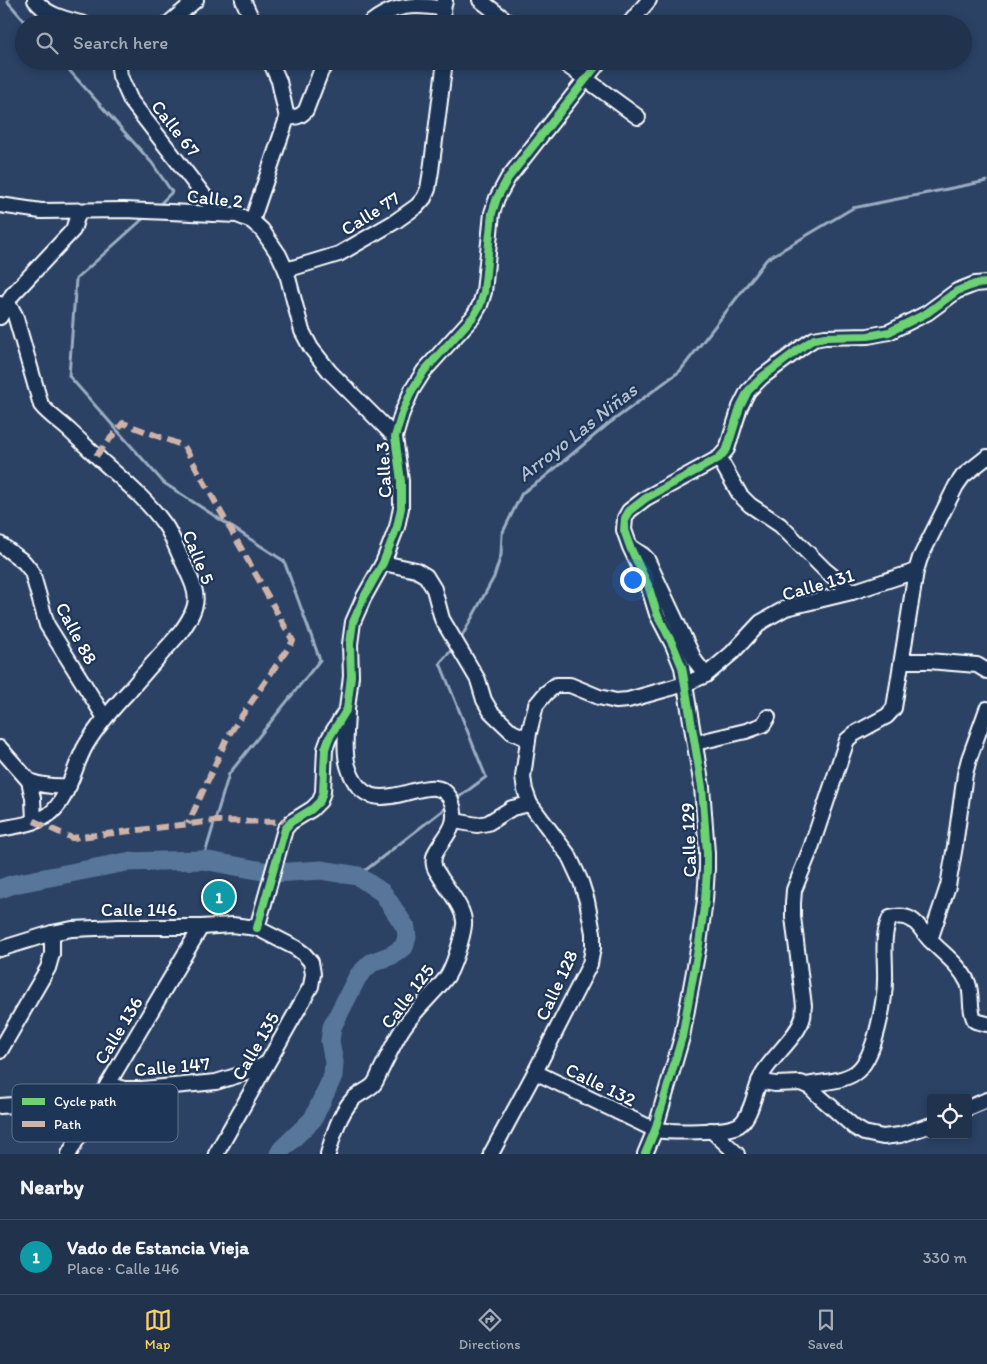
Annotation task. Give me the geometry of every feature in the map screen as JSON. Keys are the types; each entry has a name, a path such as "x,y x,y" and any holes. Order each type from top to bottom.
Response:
{"street":[{"path":"35,0 43,9 54,15"},
{"path":"178,15 196,0"},
{"path":"243,0 250,15"},
{"path":"480,0 499,15"},
{"path":"636,15 649,0"},
{"path":"380,15 390,10 412,6 444,4"},
{"name":"Calle 67","path":"119,70 131,101 209,202 213,214"},
{"path":"120,76 123,70"},
{"path":"252,221 287,118 279,81 274,70"},
{"path":"287,118 297,117 306,110 322,70"},
{"name":"Calle 77","path":"286,270 339,254 396,220 417,206 424,198 428,189 431,171 444,70"},
{"path":"572,70 638,117"},
{"name":"Calle 3","path":"257,928 286,828 291,822 312,809 320,801 323,792 325,749 329,738 347,709 353,622 364,597 383,564 397,528 401,508 401,480 395,437 402,413 412,390 424,371 474,317 480,305 484,292 492,213 497,198 508,178 593,70"},
{"name":"Calle 2","path":"0,205 41,211 124,210 237,215 252,221 262,230 279,255 286,270 302,331 311,348 330,372 395,437"},
{"path":"2,309 12,295 73,230 79,211"},
{"path":"852,592 825,570 780,525 750,505 740,495 720,458 727,449 740,407 748,391 762,377 814,340 825,337 868,336 889,332 927,313 956,291 975,284 987,283"},
{"name":"Calle 5","path":"0,829 34,821 48,815 57,807 69,786 78,760 86,745 105,718 180,633 195,608 196,595 166,526 154,511 143,498 41,405 15,315 11,308 2,309"},
{"path":"927,1126 900,1135 883,1137 864,1133 854,1127 810,1087 801,1083 775,1084 760,1080 764,1072 798,1029 803,1018 804,1006 793,917 794,890 811,848 847,740 854,734 887,716 894,708 916,571 920,558 962,476 981,470 987,457"},
{"name":"Calle 129","path":"645,1154 655,1130 682,1037 705,900 707,853 702,787 682,667 657,614 648,585 630,547 624,530 625,518 629,511 646,498 720,458"},
{"name":"Calle 88","path":"0,544 24,562 32,572 47,625 105,718"},
{"path":"630,547 646,559 695,660 706,675"},
{"path":"383,564 416,570 426,576 434,588 442,619 478,680 484,700 491,712 512,732 528,739"},
{"name":"Calle 131","path":"530,804 523,776 528,739 536,705 546,692 556,685 570,684 599,696 616,700 628,700 685,684 706,675 732,653 761,622 786,608 852,592 916,571"},
{"path":"902,661 977,665 987,671"},
{"path":"347,709 346,753 348,767 356,784 366,793 378,797 389,797 424,787 437,787 446,793 452,802 454,821 478,825 488,823 512,808 530,804"},
{"path":"930,940 948,886 965,774 987,709"},
{"path":"695,743 763,725 768,717"},
{"path":"0,748 29,781 34,798 34,821"},
{"path":"29,781 46,786 69,786"},
{"name":"Calle 128","path":"491,1154 590,964 593,948 587,901 582,882 569,856 530,804"},
{"name":"Calle 125","path":"328,1154 342,1115 353,1099 374,1084 400,1032 448,976 458,950 464,919 461,909 434,865 433,856 454,821"},
{"path":"806,1085 847,1077 856,1072 865,1062 873,1047 886,982 885,928 890,918 902,916 912,920 953,961 963,974 968,985 971,1014 975,1021 987,1024"},
{"name":"Calle 146","path":"0,950 52,933 72,929 232,925 257,928 304,954"},
{"name":"Calle 136","path":"108,1084 201,927"},
{"path":"0,1051 48,968 52,954 52,933"},
{"name":"Calle 135","path":"216,1154 311,986 313,974 311,962 304,954"},
{"name":"Calle 147","path":"178,1086 216,1082 249,1072 267,1063"},
{"name":"Calle 132","path":"535,1072 655,1130 668,1132 731,1128 740,1124 748,1112 760,1080"},
{"path":"972,1106 987,1100"},
{"path":"711,1130 737,1154"},
{"name":"Calle 136","path":"69,1154 76,1142"}],"waterway":[{"path":"8,0 19,15"},
{"path":"69,70 152,163 172,192 162,202"},
{"name":"Arroyo Las Niñas","path":"460,640 494,577 501,555 502,534 522,493 541,480 607,425 680,371 767,259 853,208 987,181"},
{"path":"145,217 76,279 69,376 164,483 284,561 320,660 229,774 203,860"},
{"name":"Arroyo Las Niñas","path":"454,647 440,663 486,777 455,800"},
{"name":"Arroyo Las Niñas","path":"358,876 448,806"},
{"path":"0,889 14,884 126,862 203,860 274,873 321,870 358,876 383,893 406,928 407,937 404,947 392,955 371,963 358,976 332,1027 330,1041 334,1062 333,1076 313,1119 279,1154"}],"marked path":[{"path":"96,456 123,423 184,446 293,641 228,736 188,824"},
{"path":"34,821 72,838 214,821 291,822"}],"cycle path":[{"path":"257,928 285,829 291,822 312,809 320,801 323,792 325,749 329,738 347,709 351,676 350,644 353,622 364,597 383,563 397,527 401,508 401,481 395,437 402,413 412,390 424,371 473,317 480,305 484,292 492,213 497,198 508,178 593,70"},
{"path":"645,1154 655,1130 682,1037 705,900 707,853 702,787 682,667 657,614 648,585 630,547 624,530 625,518 629,511 646,498 719,458 727,449 740,407 748,391 762,377 814,339 868,336 889,332 927,313 957,291 975,284 987,283"}],"place":[{"name":"Vado de Estancia Vieja","path":"219,897"}]}
